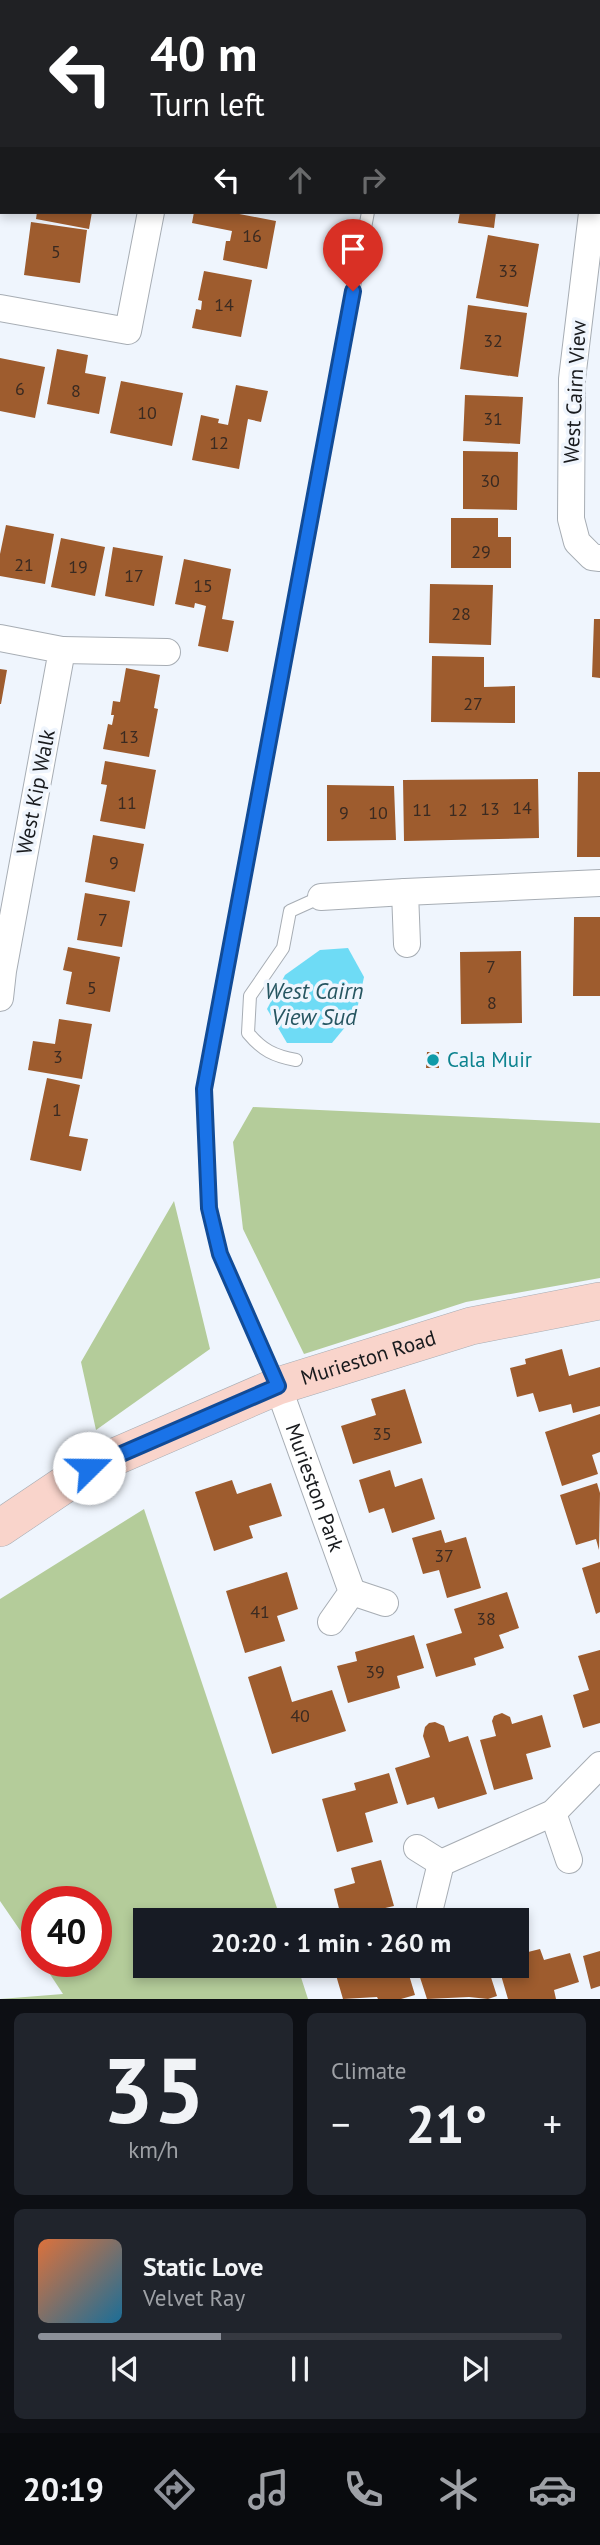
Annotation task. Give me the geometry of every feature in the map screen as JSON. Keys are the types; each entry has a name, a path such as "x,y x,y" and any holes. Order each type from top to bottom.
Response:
{"street":[{"path":"0,308 128,331 150,214"},
{"name":"West Cairn View","path":"592,214 572,379 571,519 577,542 592,557 600,558"},
{"path":"0,638 62,650 167,652"},
{"name":"West Kip Walk","path":"0,998 62,650"},
{"path":"321,897 600,883"},
{"path":"405,892 407,944"},
{"name":"Murieston Road","path":"0,1528 89,1468 278,1386 471,1326 600,1301"},
{"name":"Murieston Park","path":"278,1386 352,1592"},
{"path":"331,1622 352,1592 385,1603"},
{"path":"441,1863 553,1813 600,1765"},
{"path":"553,1813 569,1860"},
{"path":"417,1849 441,1863"},
{"path":"430,1908 441,1863"}],"lane":[{"path":"278,1386 220,1254 209,1208 204,1089 368,214"},
{"path":"296,1060 275,1056 260,1047 248,1034 250,996 284,948 290,911 321,897"}],"green space":[{"path":"253,1107 600,1123 600,1278 466,1302 304,1354 243,1229 233,1142"},
{"path":"174,1201 210,1349 96,1430 81,1362"},
{"path":"144,1509 277,1908 133,1908 133,1978 301,1978 308,1999 0,1999 63,1994 52,1977 112,1977 112,1886 21,1886 21,1932 0,1901 0,1599"}],"water":[{"name":"West Cairn View Sud","path":"348,948 364,977 356,1014 332,1043 287,1043 267,1009 285,975 320,950"}],"building":[{"path":"37,214 92,214 89,229 36,219"},
{"path":"194,214 239,214 276,221 267,269 223,260 226,241 230,241 232,231 192,223"},
{"path":"460,214 496,214 494,228 458,223"},
{"path":"31,222 87,230 80,283 24,275"},
{"path":"488,235 539,244 528,307 476,298"},
{"path":"204,271 252,280 241,337 192,328 196,309 201,310 202,301 198,300"},
{"path":"468,305 527,313 518,377 460,369"},
{"path":"57,349 88,355 85,373 106,377 99,414 47,404"},
{"path":"0,358 45,367 35,418 0,411"},
{"path":"121,381 183,393 172,446 110,433"},
{"path":"236,385 268,391 261,422 248,419 239,469 192,460 201,415 219,419 218,423 228,425"},
{"path":"465,395 523,397 520,444 463,441"},
{"path":"463,451 518,452 517,510 463,509"},
{"path":"451,518 498,518 498,537 511,537 511,568 451,568"},
{"path":"6,525 54,534 45,584 0,576 0,554"},
{"path":"61,538 105,547 95,596 51,587"},
{"path":"113,547 163,556 154,606 105,596"},
{"path":"184,559 231,569 222,619 234,621 228,652 198,646 206,606 195,603 194,608 175,604"},
{"path":"430,584 493,585 491,645 429,643"},
{"path":"594,619 600,619 600,678 592,677"},
{"path":"432,656 484,657 484,687 515,686 515,723 431,722"},
{"path":"126,668 160,675 154,708 158,709 149,757 103,749 108,724 112,725 113,701 120,702"},
{"path":"0,669 7,670 1,704 0,704"},
{"path":"105,761 156,770 145,829 100,821 107,785 101,784"},
{"path":"578,772 600,772 600,857 577,857"},
{"path":"538,779 539,838 404,841 403,780"},
{"path":"327,785 394,786 396,840 327,841"},
{"path":"93,835 144,844 135,892 85,882"},
{"path":"85,893 130,901 122,947 77,940"},
{"path":"574,917 600,917 600,996 573,996"},
{"path":"68,947 120,957 110,1012 66,1004 72,972 63,970"},
{"path":"521,951 522,1023 461,1024 460,952"},
{"path":"59,1019 92,1024 82,1079 28,1070 33,1041 55,1044"},
{"name":"Cala Muir","path":"427,1052 439,1052 439,1068 426,1068"},
{"path":"47,1078 80,1085 69,1136 88,1139 81,1171 30,1160"},
{"path":"562,1349 569,1376 600,1367 600,1406 573,1413 571,1404 539,1412 533,1393 517,1397 510,1368 526,1364 525,1359"},
{"path":"405,1389 422,1443 353,1464 341,1426 376,1415 371,1399"},
{"path":"600,1414 600,1452 592,1455 598,1474 562,1486 545,1432"},
{"path":"390,1470 395,1487 422,1478 435,1519 392,1533 384,1508 369,1513 359,1480"},
{"path":"232,1480 237,1494 271,1483 282,1516 249,1526 253,1538 214,1551 195,1492"},
{"path":"597,1483 600,1493 599,1550 596,1539 576,1545 560,1495"},
{"path":"441,1530 445,1543 466,1537 481,1588 447,1598 439,1570 423,1574 412,1538"},
{"path":"600,1562 600,1612 596,1614 582,1568"},
{"path":"287,1572 298,1609 277,1616 285,1641 245,1653 226,1591"},
{"path":"507,1592 519,1628 499,1635 504,1648 474,1658 476,1665 436,1677 426,1644 462,1633 454,1609"},
{"path":"414,1635 424,1668 397,1676 400,1688 348,1703 337,1666 357,1661 355,1652"},
{"path":"600,1650 600,1723 583,1728 573,1695 589,1690 578,1656"},
{"path":"281,1666 292,1702 332,1690 346,1731 272,1754 248,1677"},
{"path":"502,1713 510,1717 512,1724 542,1715 551,1747 526,1754 533,1779 494,1790 480,1740 496,1736 492,1721 494,1716"},
{"path":"435,1722 444,1726 449,1742 468,1736 487,1794 438,1809 434,1797 407,1805 395,1768 430,1757 423,1736 425,1727"},
{"path":"389,1773 398,1803 365,1813 373,1842 337,1852 322,1799 356,1790 354,1783"},
{"path":"381,1860 394,1906 339,1908 334,1889 355,1883 351,1868"},
{"path":"540,1949 544,1960 570,1953 579,1982 554,1990 556,1999 508,1999 502,1978 529,1978 529,1952"},
{"path":"600,1951 600,1986 591,1989 583,1956"},
{"path":"337,1978 410,1978 415,1995 401,1999 343,1999"},
{"path":"420,1978 491,1978 497,1996 488,1999 427,1999"}],"place":[{"name":"Cala Muir","path":"433,1060"}],"route":[{"path":"89,1468 278,1386 220,1254 209,1208 204,1089 353,291"}]}
